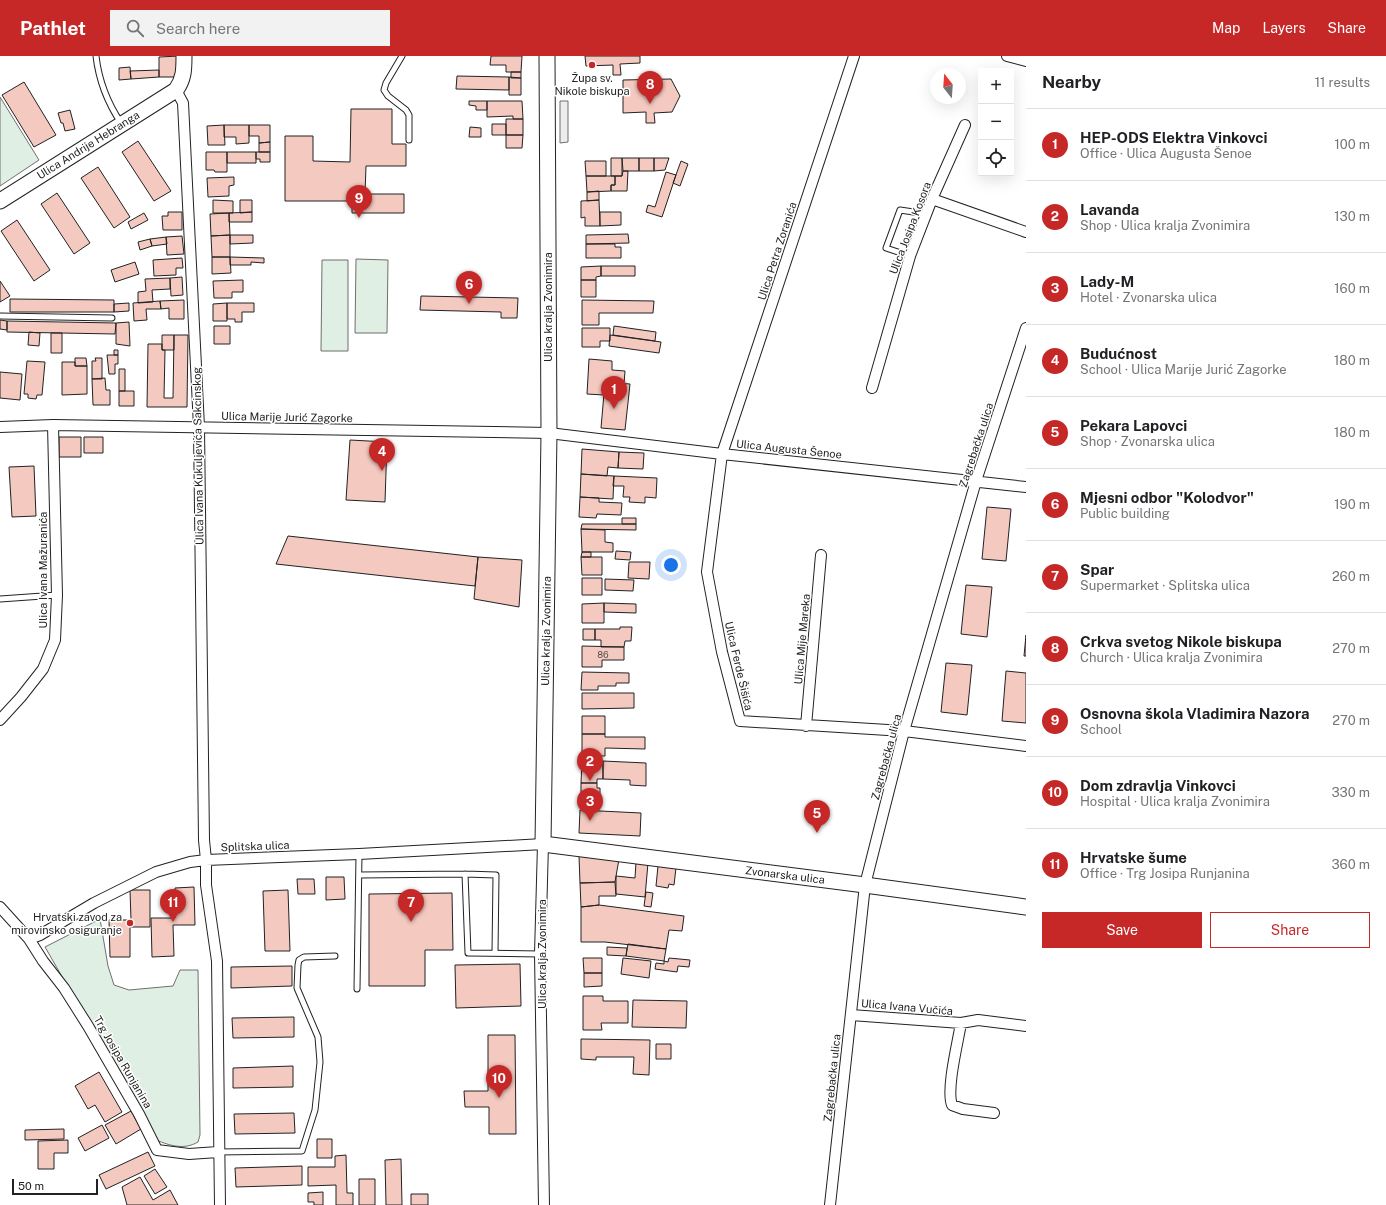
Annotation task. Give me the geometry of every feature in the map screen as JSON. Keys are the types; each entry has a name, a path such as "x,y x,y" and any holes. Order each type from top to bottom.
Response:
{"main road":[{"path":"176,90 181,83 184,72 184,56"},
{"name":"Ulica kralja Zvonimira","path":"543,844 549,433 547,56"},
{"name":"Ulica Andrije Hebranga","path":"0,200 176,90"},
{"name":"Zvonarska ulica","path":"543,844 865,885 1026,908"}],"street":[{"name":"Ulica Petra Zoranića","path":"722,454 854,56"},
{"path":"1008,56 1026,61"},
{"name":"Ulica Ivana Kukuljevića Sakcinskog","path":"176,90 183,103 199,427 204,840 206,860"},
{"name":"Ulica Josipa Kosora","path":"872,388 910,256 932,198 965,125"},
{"path":"932,198 1026,232"},
{"name":"Zagrebačka ulica","path":"830,1205 865,885 904,732 976,481 1026,328"},
{"name":"Ulica Marije Jurić Zagorke","path":"0,426 53,425 549,433"},
{"name":"Ulica Ivana Mažuranića","path":"0,720 21,697 43,669 55,640 57,595 53,425"},
{"name":"Ulica Augusta Šenoe","path":"549,433 722,454 1026,487"},
{"name":"Ulica Ferde Šišića","path":"722,454 707,572 722,652 740,721 904,732 1026,746"},
{"name":"Ulica Mije Mareka","path":"806,726 821,555"},
{"name":"Splitska ulica","path":"29,939 40,935 94,903 156,872 190,862 543,844"},
{"name":"Ulica kralja Zvonimira","path":"543,844 540,954 544,1205"},
{"path":"206,860 206,885 217,961 218,1152 220,1205"},
{"path":"0,907 29,939"},
{"name":"Trg Josipa Runjanina","path":"29,939 43,961 64,988 88,1026 158,1150 189,1154 218,1152"},
{"name":"Ulica Ivana Vučića","path":"851,1014 961,1023 978,1020 1026,1026"},
{"name":"Ulica Ivana Vučića","path":"961,1023 953,1068 950,1100 952,1105 963,1109 994,1113"}],"lane":[{"path":"96,56 102,88 111,107 122,124"},
{"path":"402,56 386,83 384,90 388,96 406,110 409,116 409,140"},
{"path":"910,256 886,248 900,210 927,214"},
{"path":"0,316 112,318"},
{"path":"0,599 57,595"},
{"path":"357,989 359,854"},
{"path":"465,874 468,953 540,954"},
{"path":"359,875 496,875 495,953"},
{"path":"218,1152 302,1151 315,1110 320,1062 318,1037 297,988 298,965 299,960 304,957 335,956"}],"green space":[{"path":"0,97 39,160 0,186"},
{"path":"356,259 388,260 387,333 355,333"},
{"path":"322,260 348,260 348,351 321,351"},
{"path":"100,919 108,966 114,985 129,990 173,986 180,970 198,970 200,1135 198,1142 188,1146 177,1146 156,1140 45,947"}],"shaded area":[{"path":"560,101 568,101 568,142 560,143"}],"building":[{"path":"179,56 179,77 159,77 159,57"},
{"path":"491,56 522,56 521,72 506,72 506,65 490,65"},
{"name":"Župa sv. Nikole biskupa","path":"585,56 640,56 640,63 620,64 621,75 613,75 613,65 586,66"},
{"path":"130,67 131,79 119,80 119,68"},
{"path":"159,70 159,77 131,79 130,71"},
{"path":"511,72 521,72 521,78 511,78"},
{"path":"457,76 509,77 509,90 456,89"},
{"path":"509,77 521,78 521,95 509,95"},
{"path":"671,79 680,96 672,112 654,113 655,123 646,123 646,112 623,113 623,80"},
{"path":"24,82 56,135 34,147 2,95"},
{"path":"469,101 487,101 487,110 476,110 476,106 469,105"},
{"path":"487,101 522,101 523,119 513,119 513,116 487,117"},
{"path":"351,109 392,109 392,144 406,144 406,166 366,166 365,194 404,194 404,213 352,213 352,201 285,201 285,136 313,136 313,161 350,162"},
{"path":"70,110 75,129 65,131 58,113"},
{"path":"506,119 523,119 523,135 506,135"},
{"path":"492,124 506,124 506,135 492,135"},
{"path":"224,125 249,125 249,143 236,144 236,137 224,137"},
{"path":"224,125 225,145 208,145 207,126"},
{"path":"249,125 270,125 270,142 259,143 259,136 249,136"},
{"path":"470,127 481,128 481,137 469,137"},
{"path":"506,135 523,135 522,148 506,148"},
{"path":"138,141 171,191 154,201 122,152"},
{"path":"270,142 270,152 259,152 259,143"},
{"path":"206,152 227,152 227,172 206,170"},
{"path":"227,152 256,152 256,163 227,163"},
{"path":"256,152 270,152 270,162 260,162 260,159 256,159"},
{"path":"611,158 622,158 622,176 611,176"},
{"path":"622,158 639,158 639,171 623,171"},
{"path":"639,158 654,158 654,171 639,171"},
{"path":"654,158 669,158 665,170 654,171"},
{"path":"585,161 606,161 606,176 586,176"},
{"path":"681,161 688,164 680,186 673,183"},
{"path":"98,167 130,217 114,228 81,178"},
{"path":"623,171 628,171 627,191 611,191 611,185 615,185 615,176 622,176"},
{"path":"666,172 676,175 662,217 646,212 648,205 655,207"},
{"path":"586,176 615,176 615,185 611,185 611,191 587,192"},
{"path":"234,177 234,185 229,186 229,196 208,197 207,178"},
{"path":"599,191 599,200 587,201 587,192"},
{"path":"57,193 90,243 74,254 41,204"},
{"path":"213,200 233,201 233,213 213,213"},
{"path":"240,200 252,200 252,212 240,213"},
{"path":"599,200 600,226 585,226 585,217 581,218 581,201"},
{"path":"168,212 182,212 182,230 163,230 162,216 168,216"},
{"path":"252,212 252,222 229,222 229,213"},
{"path":"600,212 621,212 621,225 600,226"},
{"path":"144,213 148,220 131,229 128,222"},
{"path":"229,213 230,235 211,236 210,214"},
{"path":"17,220 50,270 34,281 1,231"},
{"path":"628,234 629,243 586,244 586,235"},
{"path":"230,235 253,235 253,243 230,244"},
{"path":"230,235 230,257 212,257 211,236"},
{"path":"182,236 184,254 167,255 166,237"},
{"path":"166,237 167,244 152,246 150,239"},
{"path":"150,239 152,246 140,250 138,242"},
{"path":"586,244 615,244 615,247 621,247 621,258 586,258"},
{"path":"212,257 230,257 231,273 212,274"},
{"path":"230,257 264,258 264,263 251,262 251,265 230,265"},
{"path":"182,258 183,268 176,268 176,275 154,276 153,260"},
{"path":"135,262 139,274 115,282 111,270"},
{"path":"601,266 635,266 635,276 601,276"},
{"path":"601,266 601,276 596,277 596,280 581,280 581,267"},
{"path":"182,277 183,295 171,296 170,278"},
{"path":"170,278 170,289 152,290 153,302 138,303 138,292 146,291 145,279"},
{"path":"243,280 243,292 232,292 232,298 214,298 213,281"},
{"path":"581,280 596,280 596,297 581,297"},
{"path":"0,281 10,296 0,302"},
{"path":"421,296 518,298 517,318 501,318 501,312 420,310"},
{"path":"10,299 114,300 114,312 10,312"},
{"path":"184,300 184,319 169,319 169,308 161,309 160,301"},
{"path":"582,300 654,301 653,313 599,313 599,325 582,325"},
{"path":"160,301 161,309 146,309 147,320 134,321 133,303"},
{"path":"129,303 129,311 114,312 114,304"},
{"path":"227,303 254,303 254,312 242,312 242,322 235,322 235,319 227,319"},
{"path":"227,303 227,321 213,321 213,304"},
{"path":"0,320 7,321 7,330 0,329"},
{"path":"7,321 116,323 115,334 7,332"},
{"path":"129,322 130,346 116,344 116,323"},
{"path":"214,326 230,326 230,344 214,344"},
{"path":"614,326 656,332 655,341 613,335"},
{"path":"582,328 610,328 610,341 600,341 600,347 582,347"},
{"path":"29,332 40,333 39,346 28,345"},
{"path":"51,333 62,333 62,353 51,353"},
{"path":"162,335 174,335 174,350 162,350"},
{"path":"174,335 188,335 187,407 147,407 148,344 162,344 162,350 165,350 164,398 173,398"},
{"path":"610,335 661,342 659,353 609,346"},
{"path":"114,350 118,350 118,355 114,355"},
{"path":"107,355 118,355 118,364 115,364 115,374 109,374"},
{"path":"75,358 86,358 87,366 75,366"},
{"path":"95,358 102,358 102,379 92,379 92,361 96,361"},
{"path":"589,359 612,361 612,370 625,371 624,384 605,382 604,395 587,394"},
{"path":"27,361 45,362 42,395 37,395 36,399 28,398 28,394 24,394"},
{"path":"62,362 75,362 75,366 87,366 87,394 62,395"},
{"path":"119,369 125,369 125,391 119,391"},
{"path":"0,372 22,374 20,400 0,398"},
{"path":"105,378 106,390 110,390 110,405 93,405 92,379"},
{"path":"605,382 630,384 625,430 601,428"},
{"path":"119,391 134,391 134,406 119,406"},
{"path":"59,437 81,437 81,457 59,457"},
{"path":"84,437 103,437 103,453 84,453"},
{"path":"350,440 387,442 385,502 346,500"},
{"path":"582,449 619,452 618,468 608,467 607,476 581,474"},
{"path":"619,452 644,453 643,469 618,468"},
{"path":"34,466 36,516 12,517 9,467"},
{"path":"581,474 614,476 613,499 580,497"},
{"path":"614,476 657,478 656,498 645,497 645,503 629,502 630,497 623,497 624,486 613,486"},
{"path":"580,497 599,498 599,502 622,503 621,515 597,514 596,518 579,517"},
{"path":"987,507 1011,509 1006,561 982,559"},
{"path":"622,518 636,518 636,524 622,524"},
{"path":"582,524 636,524 636,530 581,529"},
{"path":"581,529 605,530 605,542 613,543 613,552 582,552"},
{"path":"288,536 478,557 475,586 276,564"},
{"path":"616,551 631,552 630,560 615,559"},
{"path":"582,552 591,552 591,557 581,557"},
{"path":"478,557 522,560 519,607 474,599"},
{"path":"581,557 602,557 602,575 582,575"},
{"path":"629,562 650,562 649,579 628,578"},
{"path":"582,578 602,578 602,595 582,595"},
{"path":"605,579 634,580 633,591 605,590"},
{"path":"966,585 992,587 987,637 961,634"},
{"path":"604,603 636,604 636,613 604,612"},
{"path":"604,603 604,623 582,623 582,604"},
{"path":"620,627 632,627 631,641 625,641 624,647 601,647 601,640 595,640 595,629 620,629"},
{"path":"583,629 595,629 595,640 583,640"},
{"path":"1026,635 1026,656 1024,656"},
{"path":"582,646 624,647 624,660 602,660 602,667 582,667"},
{"path":"946,663 972,665 967,715 941,712"},
{"path":"1006,671 1026,673 1026,723 1002,721"},
{"path":"582,672 629,673 629,683 616,683 616,686 598,686 598,690 581,690"},
{"path":"582,693 634,693 634,708 582,709"},
{"path":"582,716 605,716 605,734 582,734"},
{"path":"582,734 605,734 605,737 645,737 645,749 605,748 605,756 582,756"},
{"path":"582,761 603,761 603,779 597,779 597,783 581,783"},
{"path":"603,761 646,763 646,786 630,785 630,780 603,779"},
{"path":"581,783 597,783 597,788 600,788 600,800 581,800"},
{"path":"580,810 641,813 640,836 579,833"},
{"path":"579,856 619,859 615,882 580,883"},
{"path":"636,862 648,863 645,897 616,894 616,876 635,878"},
{"path":"658,866 676,868 674,885 669,884 668,888 656,886"},
{"path":"326,877 344,877 345,899 326,900"},
{"path":"297,879 314,879 315,894 298,894"},
{"path":"615,882 616,896 599,896 599,905 581,907 580,883"},
{"path":"194,887 195,925 173,925 174,956 152,957 151,918 175,918 175,888"},
{"name":"Hrvatski zavod za mirovinsko osiguranje","path":"130,890 150,890 150,927 130,927 130,957 110,957 109,920 131,920"},
{"path":"288,890 290,951 265,951 263,891"},
{"path":"646,892 653,893 651,907 644,906"},
{"path":"452,893 453,950 425,950 425,986 369,986 369,894"},
{"path":"599,905 684,916 682,931 669,930 666,949 605,942 581,942 581,907"},
{"path":"628,944 666,949 664,961 626,956"},
{"path":"607,947 627,948 626,956 607,955"},
{"path":"583,958 602,958 602,973 584,973"},
{"path":"623,958 651,961 649,978 621,974"},
{"path":"669,958 690,960 689,967 678,966 677,972 655,969 656,963 664,964 664,961 668,962"},
{"path":"520,964 521,1006 456,1008 455,965"},
{"path":"292,966 292,986 231,988 231,967"},
{"path":"584,973 602,973 602,986 584,987"},
{"path":"583,996 603,996 603,1001 628,1001 628,1023 601,1023 602,1030 583,1030"},
{"path":"633,1000 687,1001 686,1028 632,1027"},
{"path":"294,1017 294,1037 233,1038 232,1018"},
{"path":"488,1035 515,1035 516,1134 489,1134 489,1107 465,1107 464,1091 488,1091"},
{"path":"581,1039 650,1040 649,1075 633,1074 634,1057 596,1057 596,1060 581,1059"},
{"path":"656,1044 671,1044 671,1059 656,1059"},
{"path":"293,1066 293,1087 233,1088 233,1068"},
{"path":"99,1072 122,1112 105,1122 95,1105 88,1109 75,1086"},
{"path":"131,1111 141,1129 116,1144 105,1125"},
{"path":"294,1113 295,1133 235,1134 234,1114"},
{"path":"102,1125 109,1138 85,1151 78,1138"},
{"path":"64,1129 64,1139 25,1140 25,1130"},
{"path":"317,1139 332,1139 332,1158 317,1158"},
{"path":"68,1140 68,1153 54,1153 54,1169 38,1169 38,1141"},
{"path":"148,1152 155,1166 106,1189 99,1175"},
{"path":"346,1155 347,1193 353,1193 353,1205 336,1205 336,1185 308,1186 308,1167 335,1167 335,1156"},
{"path":"401,1159 402,1205 386,1205 385,1160"},
{"path":"302,1166 302,1185 236,1187 235,1168"},
{"path":"155,1169 167,1187 155,1194 144,1176"},
{"path":"140,1177 153,1200 170,1190 178,1205 127,1205 122,1187"},
{"path":"359,1179 375,1179 375,1205 359,1205"},
{"path":"323,1192 323,1205 314,1205 314,1202 308,1202 308,1193"},
{"path":"411,1194 428,1194 428,1205 411,1205"}],"place":[{"name":"Župa sv. Nikole biskupa","path":"592,65"},
{"name":"Crkva svetog Nikole biskupa","path":"650,104"},
{"name":"Osnovna škola Vladimira Nazora","path":"359,218"},
{"name":"Mjesni odbor \"Kolodvor\"","path":"469,304"},
{"name":"HEP-ODS Elektra Vinkovci","path":"614,409"},
{"name":"Budućnost","path":"382,471"},
{"name":"Lavanda","path":"590,781"},
{"name":"Lady-M","path":"590,821"},
{"name":"Pekara Lapovci","path":"817,833"},
{"name":"Hrvatske šume","path":"173,922"},
{"name":"Spar","path":"411,922"},
{"name":"Hrvatski zavod za mirovinsko osiguranje","path":"130,923"},
{"name":"Dom zdravlja Vinkovci","path":"499,1098"}]}
